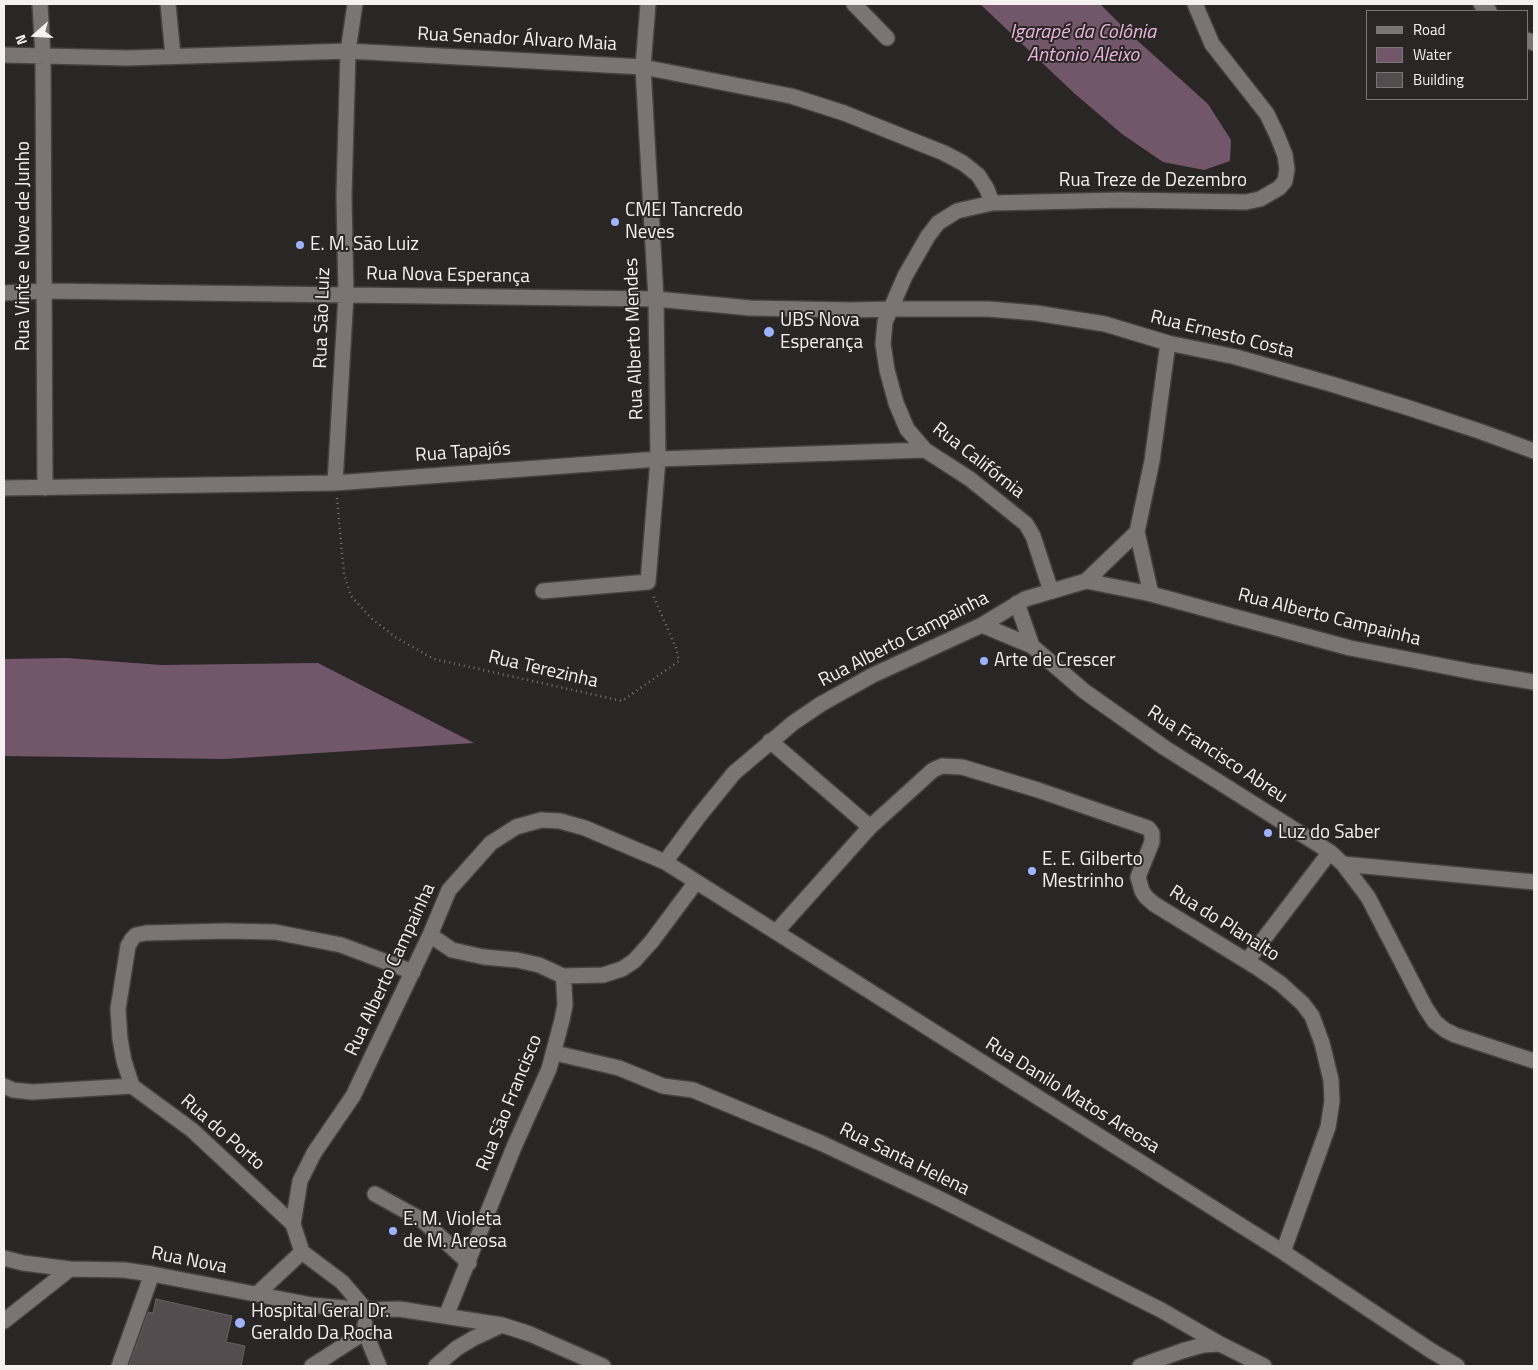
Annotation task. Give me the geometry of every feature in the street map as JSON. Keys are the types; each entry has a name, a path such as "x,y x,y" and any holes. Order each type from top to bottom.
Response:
{"street":[{"name":"Rua Vinte e Nove de Junho","path":"40,4 43,57 45,488"},
{"path":"168,4 173,56"},
{"name":"Rua São Luiz","path":"335,483 346,295 344,196 348,51 354,4"},
{"name":"Rua Alberto Mendes","path":"648,4 643,67 656,299 658,459 648,582"},
{"path":"854,4 887,38"},
{"name":"Rua Treze de Dezembro","path":"992,203 1120,200 1246,202 1260,199 1278,188 1285,181 1287,169 1277,135 1267,114 1212,44 1195,4"},
{"name":"Rua Senador Álvaro Maia","path":"4,55 127,58 348,51 643,67 791,96 844,113 944,153 963,163 978,175 987,189 992,203"},
{"name":"Rua Califórnia","path":"992,203 956,210 938,223 914,258 890,309 885,322 883,344 887,370 896,403 907,429 925,450 970,479 1026,524 1051,591"},
{"name":"Rua Nova Esperança","path":"4,293 44,291 656,299 750,308 890,309"},
{"name":"Rua Ernesto Costa","path":"890,309 988,309 1044,314 1105,324 1168,343 1236,357 1331,384 1479,431 1534,452"},
{"path":"1152,594 1137,532 1152,461 1168,343"},
{"name":"Rua Tapajós","path":"4,488 335,483 658,459 925,450"},
{"path":"1086,581 1137,532"},
{"name":"Rua Alberto Campainha","path":"293,1224 300,1181 314,1153 353,1096 430,935 449,890 491,843 516,827 541,820 560,821 585,828 665,862 734,773 770,741 821,704 873,675 982,625 1017,603 1086,581 1152,594 1350,648 1534,682"},
{"path":"542,591 648,582"},
{"name":"Rua Francisco Abreu","path":"1017,603 1032,646"},
{"name":"Rua Francisco Abreu","path":"982,625 1032,646 1084,691 1165,748 1330,852 1343,864 1368,897 1406,967 1425,1007 1435,1022 1455,1035 1534,1061"},
{"path":"770,741 870,827 776,932"},
{"name":"Rua do Planalto","path":"870,827 933,770 942,766 952,766 1047,793 1151,830 1153,837 1138,877 1142,891 1154,904 1282,984 1303,1004 1312,1016 1318,1031 1331,1080 1332,1101 1328,1127 1283,1252"},
{"path":"1247,961 1330,852"},
{"name":"Rua Danilo Matos Areosa","path":"665,862 1283,1252 1384,1320 1457,1366"},
{"path":"1343,864 1534,882"},
{"path":"430,935 452,950 539,965 563,976 603,975 622,969 634,961 652,941 696,882"},
{"path":"4,1086 13,1090 32,1092 132,1086 120,1039 118,1010 128,946 136,935 140,933 275,932 341,945 412,972"},
{"name":"Rua São Francisco","path":"446,1316 469,1263 514,1147 555,1053 565,1005 563,976"},
{"name":"Rua Santa Helena","path":"555,1053 619,1068 663,1086 693,1090 821,1143 934,1196 1161,1310 1220,1344 1264,1366"},
{"name":"Rua do Porto","path":"132,1086 192,1130 293,1224 302,1252"},
{"path":"375,1194 422,1220 469,1263"},
{"path":"256,1294 302,1252 342,1282 366,1310 365,1332 379,1366"},
{"name":"Rua Nova","path":"4,1258 23,1263 70,1269 124,1270 152,1274 312,1305 366,1310 399,1309 502,1325 530,1334 603,1366"},
{"path":"4,1320 70,1269"},
{"path":"119,1366 152,1274"},
{"path":"436,1366 457,1348 502,1325"},
{"path":"312,1366 365,1332"},
{"path":"1140,1366 1182,1351 1220,1344"}],"path":[{"name":"Rua Terezinha","path":"335,483 344,574 351,596 371,618 395,637 434,659 622,701 679,660 676,648 648,582"}],"water":[{"name":"Igarapé da Colônia Antonio Aleixo","path":"980,4 1100,4 1129,33 1208,104 1231,140 1230,161 1204,170 1163,162 1122,134 1074,93"},
{"path":"67,658 161,665 318,663 474,743 225,759 4,756 4,659"}],"building":[{"path":"156,1299 232,1316 226,1342 245,1346 241,1366 129,1366 148,1312 153,1313"}],"place":[{"name":"CMEI Tancredo Neves","path":"615,222"},
{"name":"E. M. São Luiz","path":"300,245"},
{"name":"UBS Nova Esperança","path":"769,332"},
{"name":"Arte de Crescer","path":"984,661"},
{"name":"Luz do Saber","path":"1268,833"},
{"name":"E. E. Gilberto Mestrinho","path":"1032,871"},
{"name":"E. M. Violeta de M. Areosa","path":"393,1231"},
{"name":"Hospital Geral Dr. Geraldo Da Rocha","path":"240,1323"}]}
